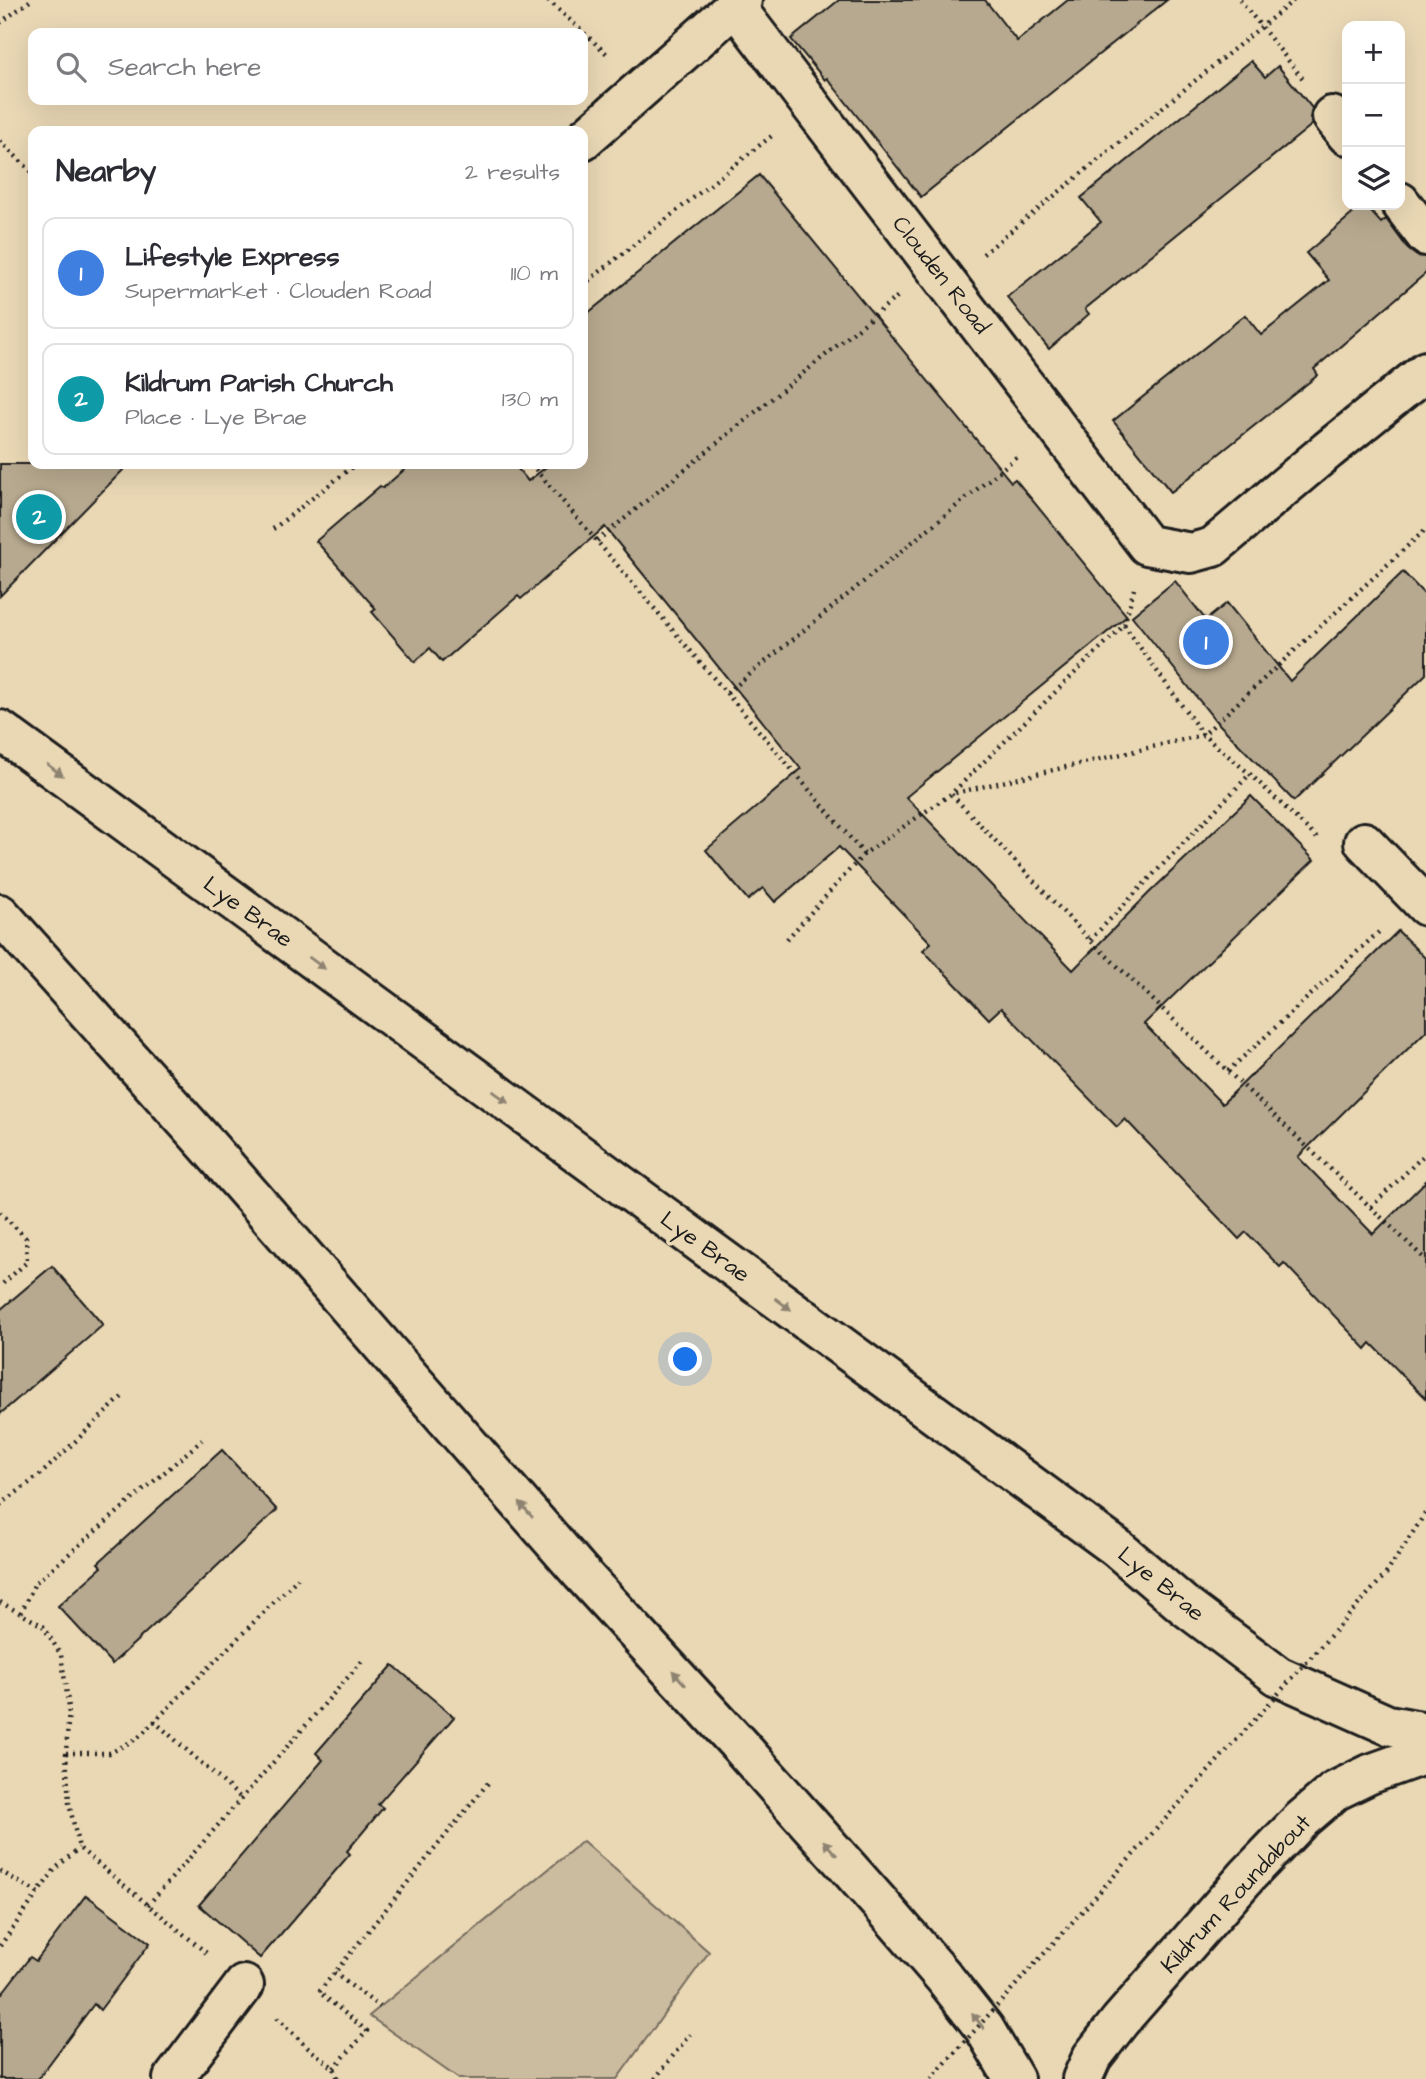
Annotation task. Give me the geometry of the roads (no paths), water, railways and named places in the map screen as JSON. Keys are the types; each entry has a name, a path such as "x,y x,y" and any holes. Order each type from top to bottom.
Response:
{"main road":[{"name":"Clouden Road","path":"588,136 739,3 810,105 1147,545 1191,553 1213,547 1426,372"},
{"path":"1405,209 1426,236"},
{"name":"Lye Brae","path":"0,730 1117,1548 1186,1607 1278,1676 1388,1725 1426,1732"},
{"path":"1364,842 1422,901"},
{"path":"0,914 207,1144 581,1573 901,1927 984,2028 1014,2079"},
{"name":"Kildrum Roundabout","path":"1082,2079 1092,2057 1120,2021 1247,1876 1301,1820 1335,1791 1370,1774 1426,1754"},
{"path":"173,2079 244,1984"}],"place":[{"name":"Kildrum Parish Church","path":"39,517"},
{"name":"Lifestyle Express","path":"1206,642"}]}
